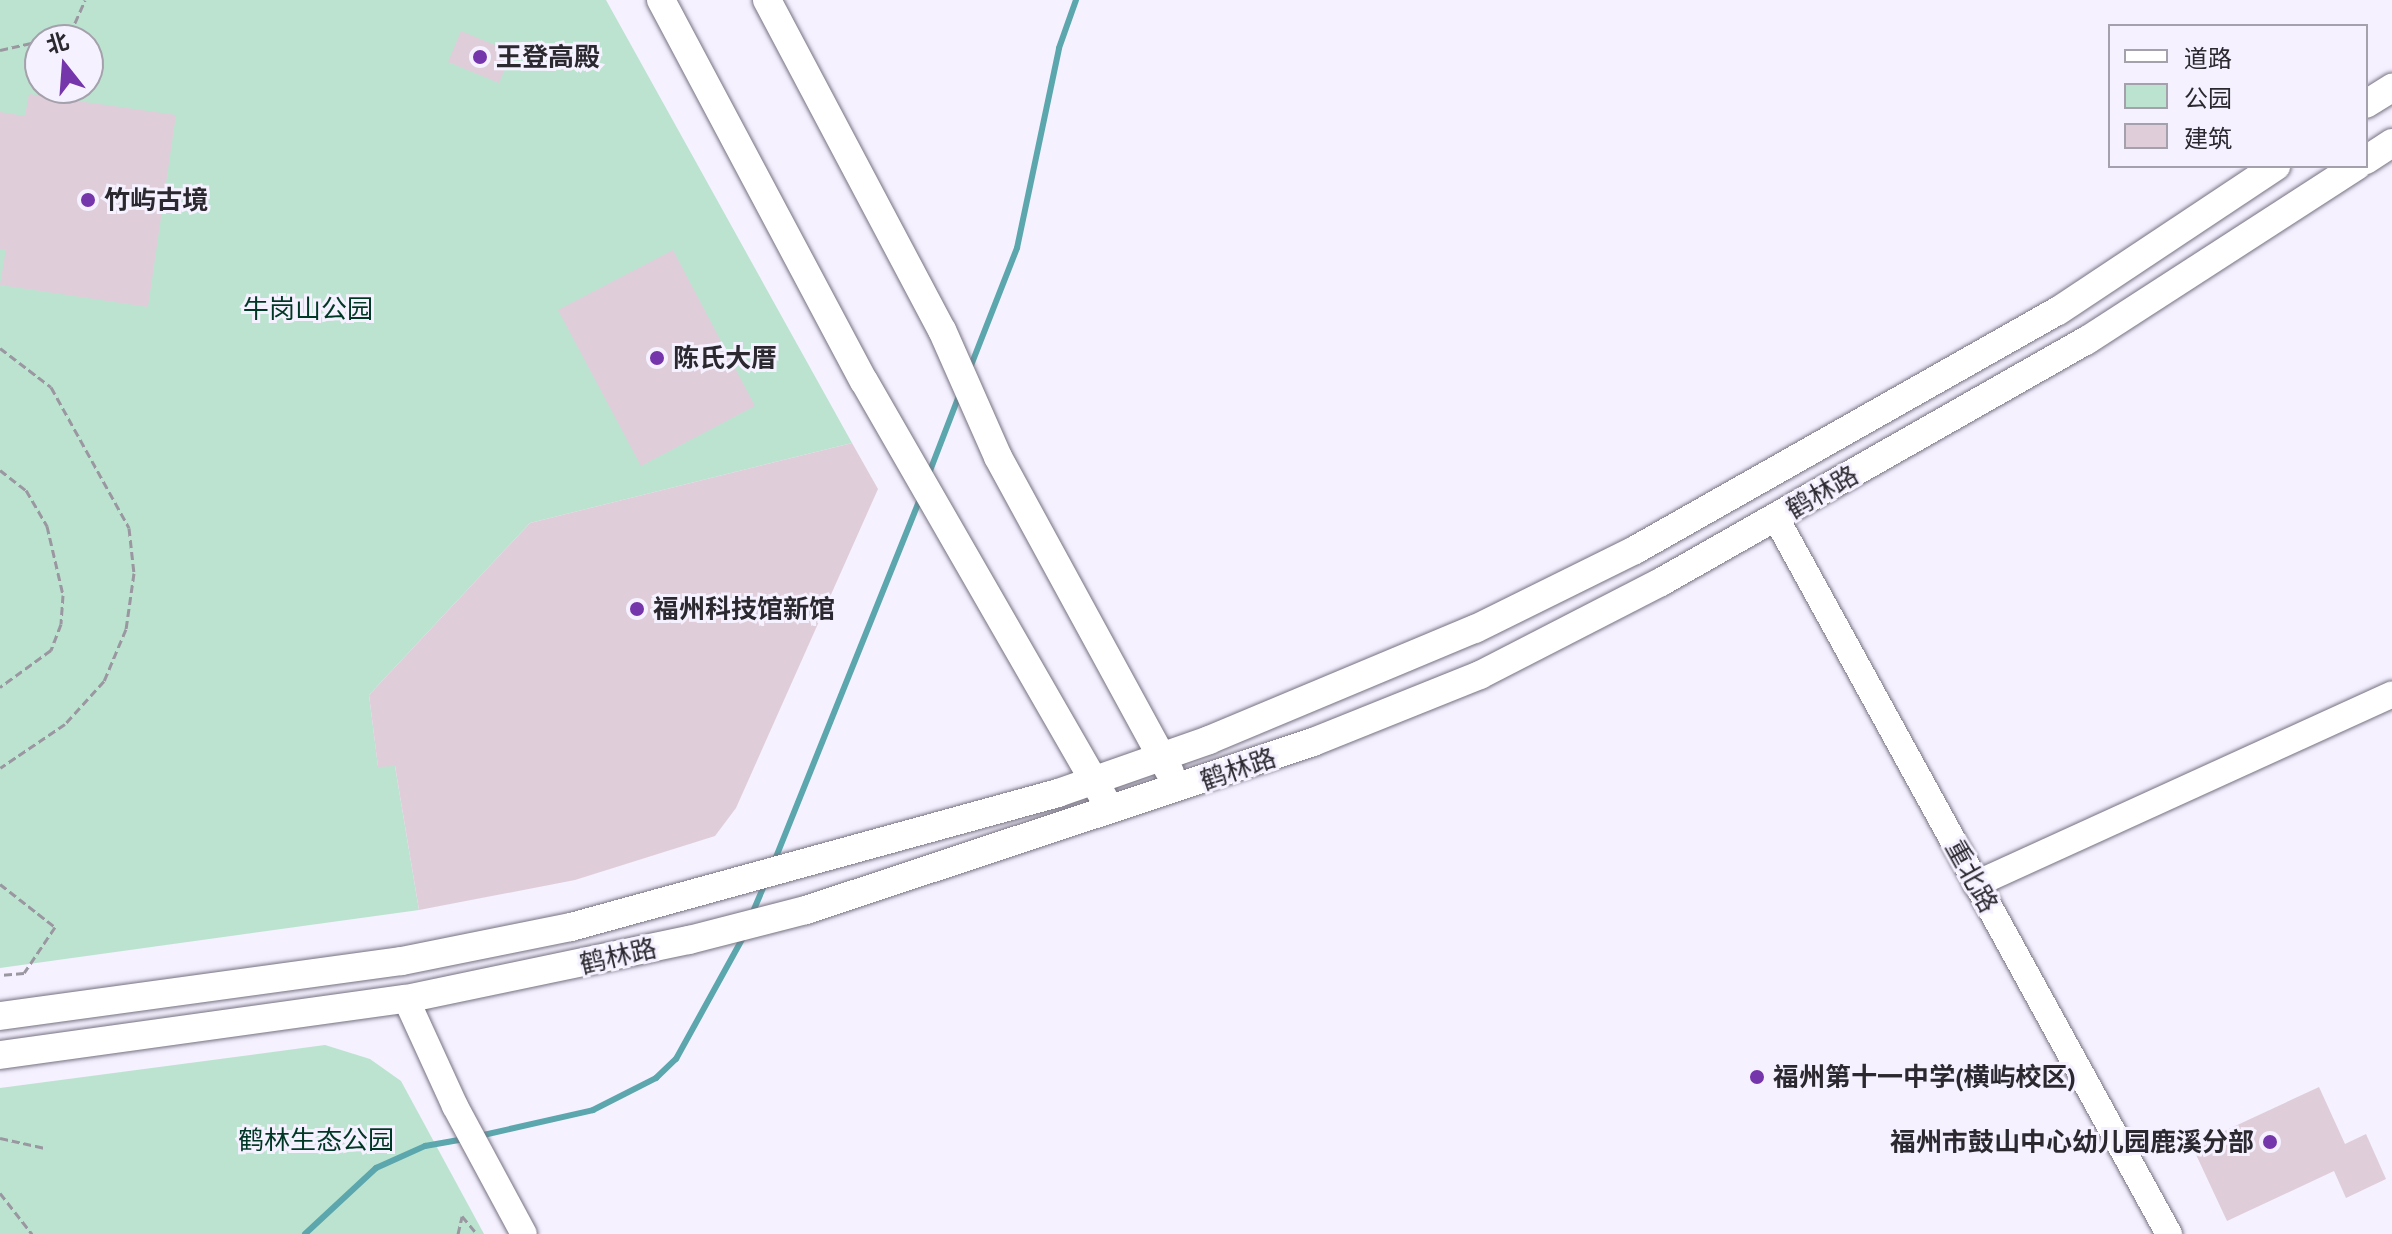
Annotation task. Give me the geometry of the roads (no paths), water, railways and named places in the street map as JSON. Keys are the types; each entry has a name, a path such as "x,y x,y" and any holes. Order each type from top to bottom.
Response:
{"main road":[{"path":"661,0 898,439 1110,812"},
{"path":"767,0 942,330 998,457 1180,789"},
{"path":"2368,103 2392,88"},
{"path":"2368,159 2392,143"},
{"name":"鹤林路","path":"0,1016 402,961 542,934 710,891 1094,780 1162,757 1352,683 1608,564 2047,318 2273,168"},
{"name":"鹤林路","path":"0,1055 406,999 689,940 806,910 1180,789 1480,675 1776,518 2086,341 2354,168"}],"street":[{"name":"重北路","path":"1776,518 2169,1234"},
{"path":"1976,884 2392,694"},
{"path":"406,999 455,1106 524,1234"}],"waterway":[{"path":"970,368 1017,248 1059,48 1076,0"},
{"path":"928,476 960,393"},
{"path":"774,862 920,498"},
{"path":"752,914 765,884"},
{"path":"479,1136 593,1110 656,1078 676,1059 744,936"},
{"path":"305,1234 376,1168 425,1146 464,1139"}],"place":[{"name":"王登高殿","path":"480,57"},
{"name":"竹屿古境","path":"88,200"},
{"name":"陈氏大厝","path":"657,358"},
{"name":"福州科技馆新馆","path":"637,609"},
{"name":"福州第十一中学(横屿校区)","path":"1757,1077"},
{"name":"福州市鼓山中心幼儿园鹿溪分部","path":"2270,1142"}],"park label":[{"name":"牛岗山公园","path":"308,309"},
{"name":"鹤林生态公园","path":"316,1140"}]}
